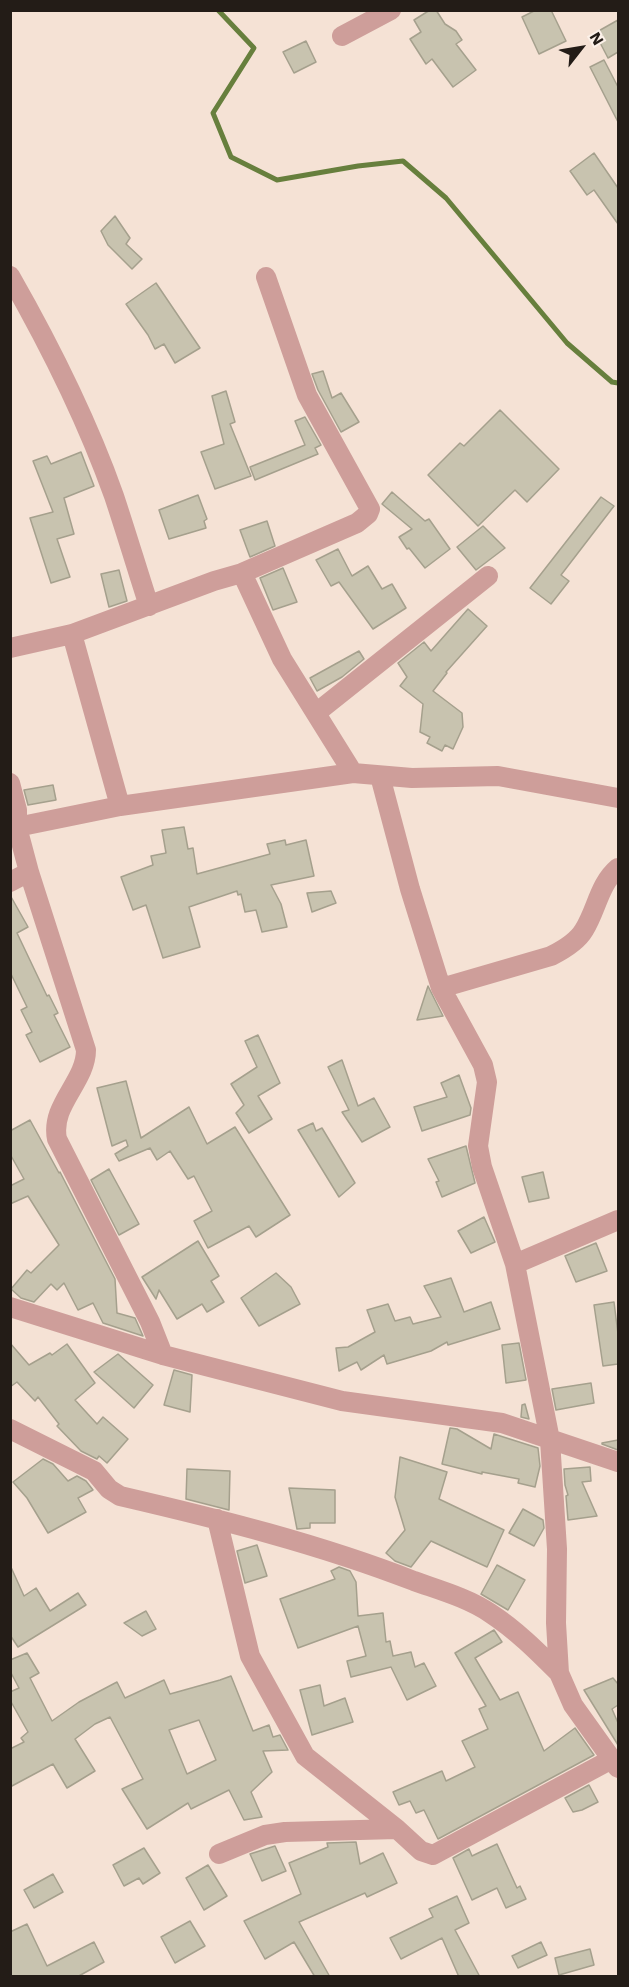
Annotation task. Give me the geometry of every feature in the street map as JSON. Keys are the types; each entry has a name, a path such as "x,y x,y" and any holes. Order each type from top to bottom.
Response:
{"street":[{"path":"342,36 391,10"},
{"path":"10,276 85,425 113,495 149,606"},
{"path":"10,648 72,634 214,581 242,573 357,523 368,514 370,509 307,395 266,277"},
{"path":"242,573 282,659 353,773"},
{"path":"316,713 488,576"},
{"path":"72,634 120,806"},
{"path":"15,816 120,806 353,773 411,778 498,776 618,798"},
{"path":"217,1519 250,1656 299,1748 305,1756 397,1829 421,1851 433,1855 615,1764 573,1706 559,1673 556,1623 557,1549 550,1440 515,1264 482,1167 478,1146 487,1082 483,1065 441,988 410,889 380,776"},
{"path":"10,783 15,816 29,872 86,1050 86,1062 57,1117 55,1128 57,1139 150,1322 163,1355"},
{"path":"441,988 551,956 567,948 584,932 604,884 618,868"},
{"path":"10,882 29,872"},
{"path":"515,1264 618,1220"},
{"path":"10,1307 163,1355 342,1401 502,1423 618,1462"},
{"path":"10,1429 94,1472 109,1489 120,1496 217,1519 356,1558 468,1602 489,1612 527,1641 559,1673"},
{"path":"219,1854 265,1835 285,1832 397,1829"}],"building":[{"path":"430,10 436,10 445,24 456,31 462,40 456,44 476,70 453,87 432,59 426,64 410,39 421,32 414,20"},
{"path":"536,10 551,10 566,41 539,54 522,17"},
{"path":"618,20 618,52 608,58 595,33"},
{"path":"306,41 316,62 294,73 283,52"},
{"path":"604,60 618,87 618,122 590,67"},
{"path":"594,153 618,188 618,224 594,190 587,195 570,171"},
{"path":"115,216 130,238 126,244 142,259 132,269 108,245 101,231"},
{"path":"156,283 200,348 175,363 164,344 155,349 126,304"},
{"path":"323,371 332,398 341,393 359,422 341,432 312,374"},
{"path":"226,391 235,422 230,424 251,476 215,489 201,452 224,444 212,396"},
{"path":"500,410 559,469 527,502 515,490 478,526 428,475 460,443 464,446"},
{"path":"305,417 321,445 315,448 318,454 255,480 250,467 305,445 295,421"},
{"path":"81,452 94,486 64,498 74,534 57,539 70,577 51,583 30,518 53,512 33,461 47,456 51,464"},
{"path":"392,492 425,521 429,519 450,549 425,568 399,537 412,529 382,504"},
{"path":"198,495 207,519 204,521 206,528 169,539 159,510"},
{"path":"601,497 614,506 561,575 569,581 551,604 530,588"},
{"path":"267,521 275,546 250,557 240,530"},
{"path":"483,526 505,548 476,570 457,547"},
{"path":"338,549 352,576 368,566 382,589 392,584 406,608 373,629 339,582 331,586 316,560"},
{"path":"283,568 297,602 273,610 260,578"},
{"path":"119,570 127,601 109,607 101,574"},
{"path":"468,609 487,626 446,672 433,691 462,713 463,727 453,749 445,745 442,751 427,743 430,737 420,732 423,704 400,686 407,677 398,663 424,642 431,651"},
{"path":"359,651 364,659 342,677 317,691 310,678"},
{"path":"53,785 56,800 28,805 24,790"},
{"path":"184,827 188,849 193,848 197,874 270,854 267,844 285,840 286,845 306,840 314,876 271,885 281,904 287,927 262,932 256,910 245,912 241,894 238,895 237,891 189,907 200,947 163,958 146,905 133,910 121,877 153,865 151,856 166,853 162,830"},
{"path":"331,891 336,903 312,912 307,893"},
{"path":"10,895 28,927 17,933 47,996 49,995 58,1013 54,1015 70,1047 40,1062 26,1035 32,1032 21,1010 27,1007 10,972"},
{"path":"428,986 443,1016 417,1020"},
{"path":"258,1035 280,1083 258,1096 272,1119 249,1133 236,1113 244,1105 231,1084 257,1067 245,1041"},
{"path":"342,1060 358,1106 374,1098 390,1127 362,1142 342,1112 349,1110 328,1067"},
{"path":"459,1075 471,1108 470,1115 422,1131 414,1107 447,1097 441,1083"},
{"path":"126,1081 141,1138 189,1107 207,1144 235,1127 290,1215 256,1237 249,1226 208,1248 194,1221 212,1211 194,1176 188,1179 170,1151 157,1160 150,1148 119,1161 115,1154 128,1146 126,1140 112,1146 97,1088"},
{"path":"30,1120 60,1172 115,1279 117,1313 135,1318 143,1336 103,1323 93,1303 78,1310 64,1283 57,1290 51,1284 34,1302 21,1298 11,1289 27,1270 31,1273 59,1245 28,1196 10,1204 10,1186 24,1179 10,1154 10,1131"},
{"path":"313,1123 316,1131 322,1128 355,1183 339,1197 298,1130"},
{"path":"466,1146 475,1183 442,1197 436,1182 439,1181 428,1159"},
{"path":"109,1169 139,1224 119,1235 91,1180"},
{"path":"543,1172 549,1198 529,1202 522,1177"},
{"path":"484,1217 495,1242 471,1253 458,1231"},
{"path":"198,1241 219,1276 211,1281 224,1302 207,1312 202,1304 177,1319 159,1290 156,1299 142,1277"},
{"path":"596,1243 607,1271 576,1282 565,1256"},
{"path":"276,1273 291,1287 300,1304 259,1326 241,1298"},
{"path":"451,1278 464,1312 491,1302 500,1329 448,1345 447,1342 431,1351 387,1364 384,1355 361,1370 357,1362 339,1371 336,1348 348,1347 375,1332 367,1310 388,1304 395,1321 410,1317 413,1324 441,1317 424,1286"},
{"path":"614,1302 618,1334 618,1364 603,1366 594,1305"},
{"path":"10,1343 29,1365 50,1353 52,1355 67,1344 95,1383 75,1400 97,1424 103,1417 128,1439 107,1463 99,1456 97,1459 81,1451 57,1426 59,1424 38,1397 35,1401 17,1382 10,1387"},
{"path":"519,1343 526,1380 506,1383 502,1345"},
{"path":"118,1354 153,1385 134,1408 94,1372"},
{"path":"174,1370 192,1375 190,1412 164,1405"},
{"path":"591,1383 594,1403 556,1410 552,1389"},
{"path":"525,1404 529,1419 521,1417 522,1405"},
{"path":"450,1428 457,1429 491,1449 494,1434 538,1448 540,1466 535,1487 518,1483 519,1479 482,1472 482,1474 442,1464"},
{"path":"618,1440 618,1450 602,1444 602,1443"},
{"path":"400,1457 447,1472 439,1499 504,1530 487,1567 431,1541 411,1567 395,1561 386,1553 405,1530 395,1497"},
{"path":"43,1459 53,1464 68,1481 77,1476 86,1481 93,1490 78,1498 86,1512 48,1533 27,1498 13,1482"},
{"path":"590,1467 591,1481 582,1482 597,1516 568,1520 566,1496 568,1495 564,1469"},
{"path":"187,1469 230,1471 229,1510 186,1499"},
{"path":"289,1488 335,1490 335,1523 310,1523 310,1528 297,1529"},
{"path":"523,1509 543,1520 544,1528 534,1546 509,1533"},
{"path":"257,1545 267,1576 245,1583 237,1551"},
{"path":"10,1565 24,1596 36,1588 50,1611 78,1593 86,1605 18,1647 10,1635"},
{"path":"497,1565 525,1580 508,1610 481,1594"},
{"path":"339,1567 350,1571 356,1582 358,1616 383,1613 386,1642 390,1641 393,1656 411,1652 415,1667 424,1663 436,1686 407,1700 391,1667 351,1677 347,1661 366,1656 358,1626 298,1648 280,1599 335,1579 331,1571"},
{"path":"146,1611 156,1629 142,1636 124,1623"},
{"path":"494,1630 502,1642 475,1658 500,1700 518,1692 544,1751 575,1728 594,1755 438,1839 424,1810 416,1813 410,1801 399,1805 393,1792 442,1771 446,1781 475,1767 462,1741 488,1729 479,1709 486,1706 455,1653"},
{"path":"27,1653 39,1673 30,1678 52,1721 79,1702 117,1682 125,1698 164,1680 170,1694 231,1676 253,1731 269,1725 273,1737 280,1735 288,1750 263,1751 272,1772 251,1792 262,1817 244,1820 229,1790 191,1809 188,1803 147,1829 122,1789 143,1779 110,1717 95,1724 75,1739 95,1771 67,1788 53,1764 10,1787 10,1749 24,1742 21,1738 28,1732 10,1700 10,1692 19,1688 10,1671 10,1660","holes":["199,1720 216,1760 187,1774 169,1730"]},
{"path":"613,1678 618,1684 618,1705 612,1709 618,1723 618,1745 584,1690"},
{"path":"320,1685 324,1706 345,1698 353,1722 312,1735 300,1690"},
{"path":"589,1785 598,1802 573,1812 565,1798"},
{"path":"356,1842 360,1864 383,1853 397,1883 367,1897 365,1893 299,1922 330,1977 315,1977 294,1942 265,1959 244,1921 301,1894 289,1863 328,1847 327,1843"},
{"path":"497,1844 517,1888 520,1886 526,1899 506,1908 497,1888 472,1900 453,1858 469,1849 472,1856"},
{"path":"275,1846 286,1871 262,1881 250,1854"},
{"path":"144,1848 160,1873 143,1884 139,1878 124,1886 113,1865"},
{"path":"208,1865 227,1896 204,1910 186,1878"},
{"path":"53,1874 63,1892 34,1908 24,1890"},
{"path":"457,1896 469,1923 455,1930 480,1977 459,1977 442,1938 401,1959 390,1938 433,1917 429,1909"},
{"path":"190,1921 205,1946 175,1963 161,1937"},
{"path":"27,1924 47,1966 94,1942 104,1962 77,1977 10,1977 10,1932"},
{"path":"541,1942 547,1955 518,1968 512,1956"},
{"path":"590,1949 594,1965 559,1975 555,1958"}],"waterway":[{"path":"218,10 254,48 213,113 231,157 277,180 403,161 446,198 567,343 612,382 618,383"}]}
